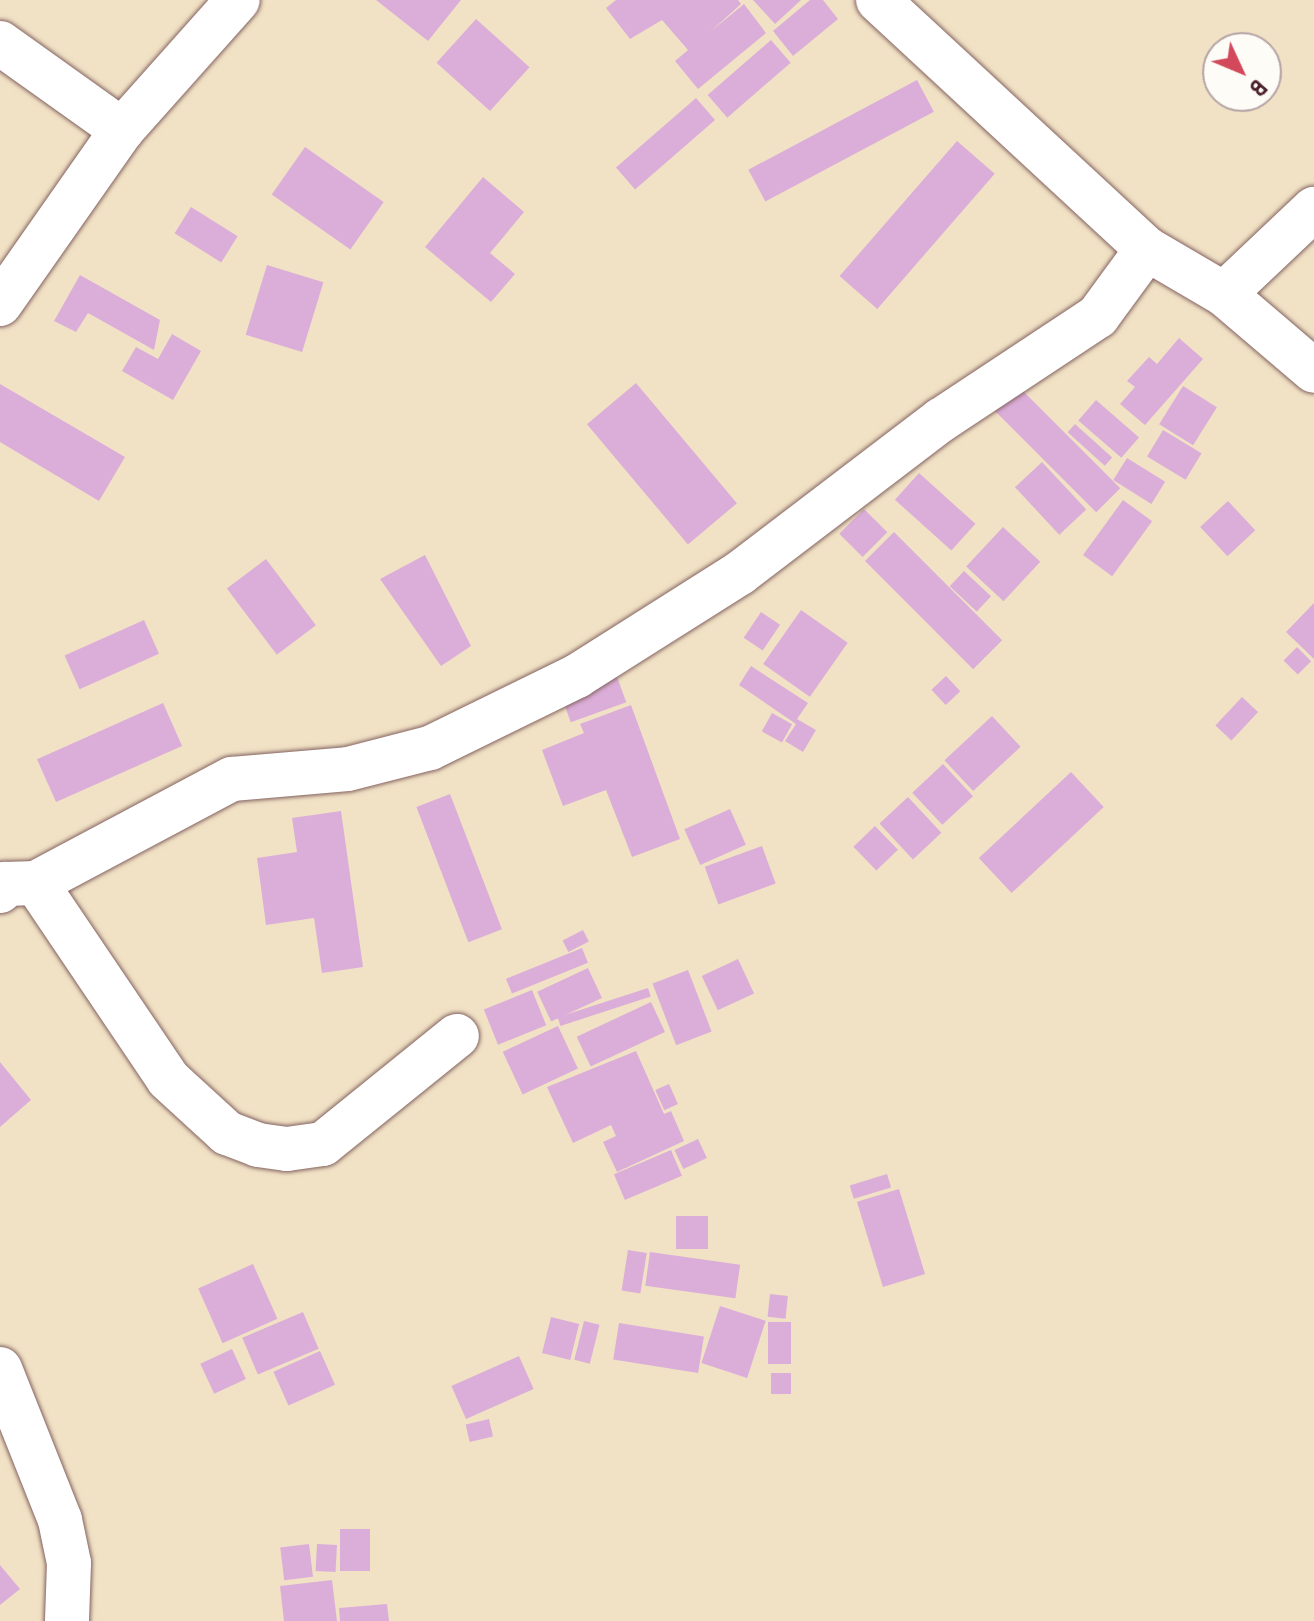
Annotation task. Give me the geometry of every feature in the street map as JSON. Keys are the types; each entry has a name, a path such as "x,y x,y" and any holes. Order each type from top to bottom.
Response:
{"street":[{"path":"0,304 122,130 238,0"},
{"path":"878,0 1147,249 1224,294 1314,371"},
{"path":"0,43 122,130"},
{"path":"1224,294 1314,209"},
{"path":"457,1036 323,1144 287,1149 258,1145 227,1133 168,1079 10,881 232,779 348,769 430,748 577,676 740,573 941,420 1098,316 1147,249"},
{"path":"0,1369 60,1520 69,1563 67,1621"}],"building":[{"path":"376,0 461,0 428,41"},
{"path":"616,0 738,0 741,4 710,32 744,4 766,33 698,89 675,61 688,50 662,20 630,39 606,8"},
{"path":"753,0 801,0 775,24"},
{"path":"810,0 823,0 838,19 793,56 773,31"},
{"path":"476,19 530,67 490,111 437,63"},
{"path":"771,40 791,63 727,118 708,95"},
{"path":"917,80 934,112 765,201 748,170"},
{"path":"696,98 715,120 635,189 616,168"},
{"path":"957,141 995,174 877,309 840,276"},
{"path":"305,147 384,202 350,250 272,195"},
{"path":"483,177 524,212 490,253 515,274 491,302 425,247"},
{"path":"191,207 238,236 221,262 175,233"},
{"path":"267,265 323,282 302,352 246,335"},
{"path":"80,275 160,320 154,350 88,313 76,332 54,321"},
{"path":"172,334 201,351 173,400 122,371 136,347 158,359"},
{"path":"1179,338 1203,359 1145,425 1120,404 1135,387 1127,381 1149,357 1157,364"},
{"path":"636,383 737,503 688,544 587,424"},
{"path":"0,384 125,457 99,501 0,442"},
{"path":"1017,385 1120,488 1096,512 993,409"},
{"path":"1183,386 1217,407 1193,445 1159,424"},
{"path":"1096,400 1139,437 1121,458 1078,420"},
{"path":"1075,424 1112,457 1105,466 1068,432"},
{"path":"1163,430 1202,453 1186,480 1147,457"},
{"path":"1127,458 1165,482 1151,504 1113,480"},
{"path":"1042,462 1086,510 1059,535 1015,487"},
{"path":"919,473 975,524 951,551 895,500"},
{"path":"1123,500 1152,521 1112,576 1083,555"},
{"path":"1228,501 1255,530 1227,556 1200,527"},
{"path":"864,509 887,532 863,557 839,534"},
{"path":"1003,527 1040,562 1003,601 966,566"},
{"path":"894,532 1002,640 973,669 865,561"},
{"path":"425,555 471,646 441,666 380,579"},
{"path":"266,559 316,625 277,655 227,588"},
{"path":"964,571 991,596 977,612 950,586"},
{"path":"1314,603 1314,659 1286,632"},
{"path":"801,610 848,643 810,697 763,664"},
{"path":"761,612 780,625 763,651 744,638"},
{"path":"144,620 159,654 80,689 65,655"},
{"path":"1297,647 1311,661 1298,675 1284,660"},
{"path":"751,666 808,703 797,719 816,730 803,752 785,741 796,724 739,685"},
{"path":"616,674 626,702 571,722 561,694"},
{"path":"946,676 960,691 946,705 931,690"},
{"path":"1242,697 1258,712 1231,741 1215,726"},
{"path":"163,703 182,746 56,802 37,759"},
{"path":"631,705 680,839 632,857 606,790 563,806 542,750 584,733 580,724"},
{"path":"772,713 792,724 782,743 762,731"},
{"path":"992,716 1021,747 973,791 944,760"},
{"path":"943,764 973,796 942,825 912,793"},
{"path":"1071,772 1104,807 1012,893 979,858"},
{"path":"450,794 502,929 468,942 416,807"},
{"path":"908,797 941,833 913,859 879,824"},
{"path":"730,809 746,845 700,865 684,829"},
{"path":"341,811 363,967 322,973 314,918 266,925 257,858 297,852 292,818"},
{"path":"875,826 898,850 876,871 853,847"},
{"path":"762,846 776,884 718,904 705,867"},
{"path":"583,930 589,942 568,952 563,940"},
{"path":"582,948 588,963 512,994 506,979"},
{"path":"738,959 754,993 718,1010 702,976"},
{"path":"588,968 602,998 551,1022 537,992"},
{"path":"688,970 712,1032 676,1045 653,984"},
{"path":"648,988 651,997 560,1026 558,1017"},
{"path":"532,990 546,1025 498,1045 484,1009"},
{"path":"651,1002 665,1032 591,1067 577,1037"},
{"path":"558,1026 578,1069 523,1094 503,1052"},
{"path":"636,1051 664,1114 671,1111 684,1141 617,1172 603,1142 616,1136 611,1125 573,1143 547,1087"},
{"path":"0,1062 31,1100 0,1127"},
{"path":"669,1084 678,1104 664,1110 655,1090"},
{"path":"698,1139 707,1158 683,1169 674,1150"},
{"path":"671,1150 682,1176 625,1200 614,1174"},
{"path":"887,1174 891,1187 854,1199 850,1185"},
{"path":"899,1189 925,1274 883,1287 857,1202"},
{"path":"676,1216 708,1216 708,1249 676,1249"},
{"path":"628,1250 647,1253 640,1293 622,1290"},
{"path":"650,1252 740,1265 735,1298 645,1286"},
{"path":"253,1264 277,1319 223,1343 198,1288"},
{"path":"770,1294 788,1296 785,1319 768,1317"},
{"path":"720,1306 766,1321 747,1378 701,1363"},
{"path":"303,1312 319,1349 258,1375 242,1338"},
{"path":"551,1317 579,1324 570,1360 542,1353"},
{"path":"584,1321 600,1325 590,1364 574,1360"},
{"path":"768,1322 791,1322 791,1364 768,1364"},
{"path":"619,1323 704,1336 698,1373 613,1360"},
{"path":"232,1349 246,1379 214,1394 200,1364"},
{"path":"320,1351 335,1385 288,1406 273,1372"},
{"path":"519,1356 534,1389 466,1419 451,1386"},
{"path":"771,1373 791,1373 791,1394 771,1394"},
{"path":"489,1419 493,1437 470,1442 466,1424"},
{"path":"340,1529 370,1529 370,1571 340,1571"},
{"path":"309,1544 313,1577 284,1580 280,1548"},
{"path":"317,1544 337,1545 336,1572 316,1571"},
{"path":"0,1565 20,1589 0,1605"},
{"path":"332,1580 337,1621 284,1621 280,1586"},
{"path":"387,1604 389,1621 340,1621 339,1608"}]}
